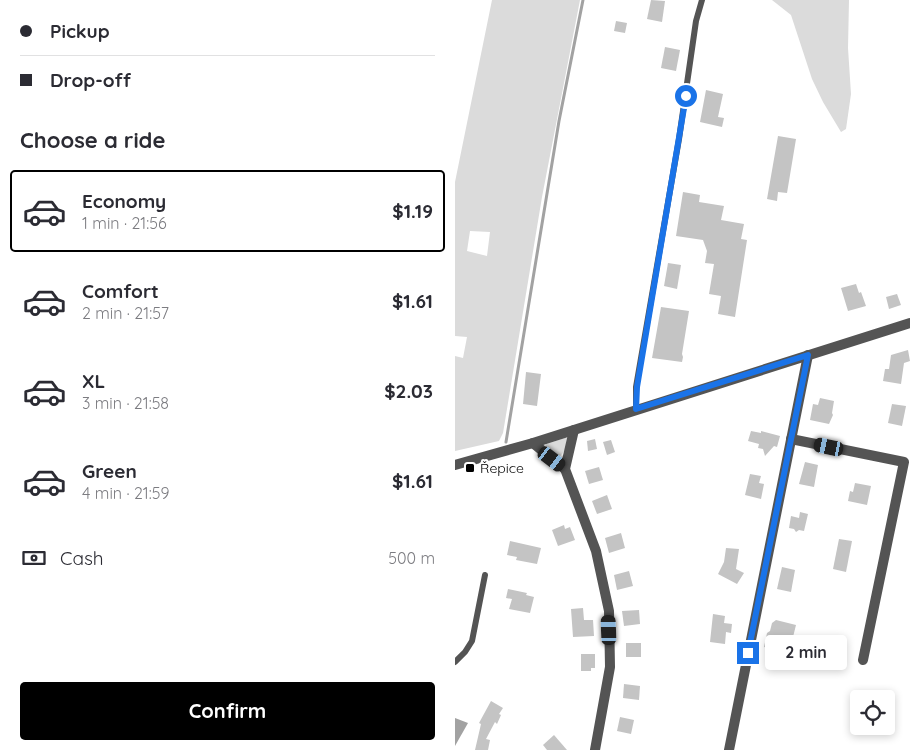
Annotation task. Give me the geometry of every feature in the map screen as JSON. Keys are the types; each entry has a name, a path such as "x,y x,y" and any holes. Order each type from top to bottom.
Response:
{"street":[{"path":"455,465 533,443 910,323"},
{"path":"729,750 808,355"},
{"path":"565,469 574,430"},
{"path":"791,439 904,462 863,660"},
{"path":"533,443 565,469 596,551 609,611 610,668 595,746 588,750"}],"lane":[{"path":"636,409 638,378 682,122 696,21 702,0"},
{"path":"455,662 472,641 485,575"}],"shaded area":[{"path":"492,0 580,0 542,197 503,433 499,441 455,451 455,356 463,358 467,337 455,336 455,182","holes":["470,231 490,232 487,256 467,251"]},
{"path":"772,0 849,0 848,48 851,94 846,129 841,132 812,79 791,15"},
{"path":"567,438 565,449 563,454 558,457 545,449 546,444"},
{"path":"455,718 468,723 455,746"}],"building":[{"path":"651,0 665,1 662,22 647,19"},
{"path":"616,21 627,23 625,33 614,31"},
{"path":"665,47 680,50 676,71 661,68"},
{"path":"706,90 723,94 718,117 724,118 722,127 700,122"},
{"path":"778,136 796,139 787,193 778,192 777,201 767,199"},
{"path":"683,192 700,195 699,202 724,206 721,220 744,224 741,239 747,240 735,317 718,314 721,296 709,294 714,264 705,263 707,251 703,240 676,236"},
{"path":"668,263 681,265 677,289 664,286"},
{"path":"856,284 866,306 848,311 841,288"},
{"path":"897,294 901,305 889,309 886,297"},
{"path":"661,307 689,311 682,362 652,358"},
{"path":"908,350 910,361 904,363 901,384 883,381 885,369 889,369 891,355"},
{"path":"526,372 541,374 537,406 523,404"},
{"path":"820,398 834,401 833,415 829,424 810,420 813,404 818,405"},
{"path":"892,404 906,406 902,426 888,423"},
{"path":"751,431 761,433 761,431 780,436 777,447 774,446 765,456 763,449 758,448 759,444 748,441"},
{"path":"595,439 597,449 588,451 587,441"},
{"path":"611,440 615,452 607,455 603,442"},
{"path":"805,462 818,465 814,487 799,484"},
{"path":"599,467 603,480 589,484 585,471"},
{"path":"750,474 761,476 759,483 764,484 761,499 745,495"},
{"path":"855,483 871,486 867,505 848,501 850,491 853,492"},
{"path":"607,495 612,509 597,514 592,501"},
{"path":"800,512 808,514 804,531 799,530 796,532 794,529 789,528 791,516 799,518"},
{"path":"564,525 565,529 570,527 575,540 558,546 552,530"},
{"path":"621,533 625,548 609,553 605,538"},
{"path":"839,539 852,541 846,572 833,569"},
{"path":"510,541 541,548 537,564 516,560 517,557 507,555"},
{"path":"726,548 739,549 736,569 744,573 737,584 718,574 724,562"},
{"path":"782,567 795,570 791,592 777,589"},
{"path":"629,571 633,586 617,590 614,575"},
{"path":"508,589 527,593 526,595 534,597 530,613 509,609 512,599 506,598"},
{"path":"583,608 584,620 593,620 594,636 573,637 571,609"},
{"path":"639,610 640,624 624,626 622,611"},
{"path":"713,614 725,616 724,623 732,624 731,633 726,632 725,644 710,642"},
{"path":"776,620 796,625 793,637 781,635 777,650 764,647 767,633 770,631 772,623"},
{"path":"626,643 641,643 641,657 626,657"},
{"path":"581,654 595,654 595,668 591,668 591,671 581,671"},
{"path":"624,684 640,686 639,700 623,698"},
{"path":"491,701 503,708 499,714 501,715 486,739 490,740 488,750 475,750 481,724 479,723"},
{"path":"620,717 634,720 631,734 617,731"},
{"path":"554,735 567,750 547,750 543,745"}],"waterway":[{"path":"506,442 559,121 583,0"}],"place":[{"name":"Řepice","path":"470,468"}],"route":[{"path":"686,96 637,387 636,409 808,355 748,653"}]}
